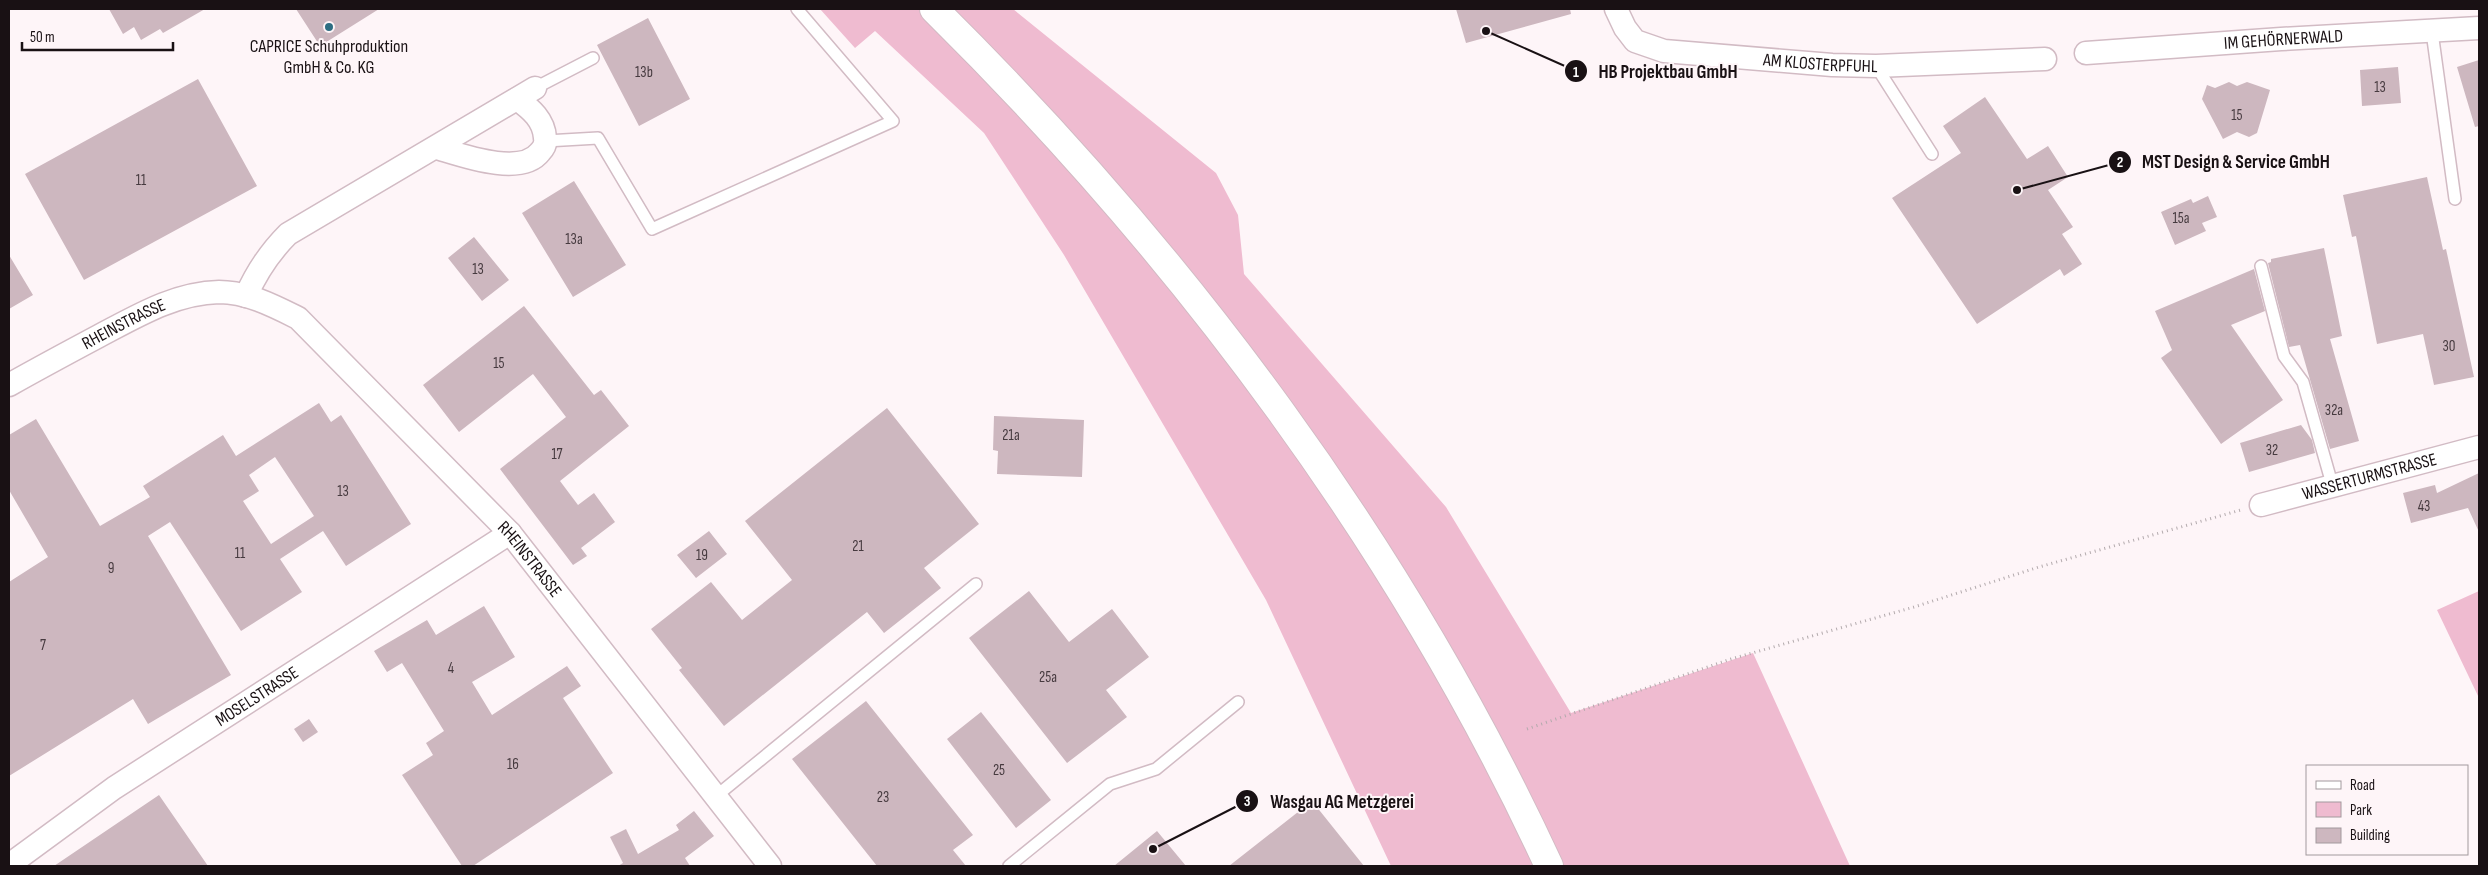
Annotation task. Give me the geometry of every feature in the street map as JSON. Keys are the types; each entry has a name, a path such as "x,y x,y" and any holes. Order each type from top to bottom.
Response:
{"main road":[{"path":"934,9 1053,133 1175,272 1248,367 1321,470 1425,630 1472,709 1516,795 1549,866"}],"street":[{"name":"AM KLOSTERPFUHL","path":"1616,9 1625,28 1635,40 1664,51 1832,65 1876,66 2046,59"},
{"name":"IM GEHÖRNERWALD","path":"2086,53 2280,39 2479,28"},
{"path":"246,296 257,271 269,253 288,234 526,94 539,119 546,141 538,155 520,163 475,160 437,148"},
{"name":"RHEINSTRASSE","path":"9,385 152,308 193,294 221,292 246,296 274,306 298,318 510,533 770,866"},
{"name":"WASSERTURMSTRASSE","path":"2261,505 2332,484 2479,446"},
{"name":"MOSELSTRASSE","path":"9,866 114,788 510,533"}],"lane":[{"path":"546,141 598,138 652,229 893,121 797,9"},
{"path":"2432,32 2455,200"},
{"path":"526,94 593,58"},
{"path":"1876,66 1932,154"},
{"path":"2261,266 2284,356 2303,382 2332,484"},
{"path":"715,797 976,584"},
{"path":"1009,866 1110,784 1156,769 1238,702"}],"path":[{"path":"1527,729 1732,659 1887,615 2039,567 2261,505"}],"green space":[{"path":"820,9 1013,9 1216,173 1238,215 1244,274 1446,507 1571,713 1753,653 1850,866 1391,866 1266,600 1064,255 984,133 875,31 855,48"},
{"path":"2479,591 2479,698 2437,610"}],"building":[{"path":"109,9 205,9 163,33 160,29 141,40 134,27 123,34"},
{"name":"CAPRICE Schuhproduktion GmbH & Co. KG","path":"296,9 379,9 320,46"},
{"path":"1456,9 1570,9 1571,14 1466,43"},
{"path":"648,18 690,99 639,126 597,45"},
{"path":"2479,60 2479,126 2475,127 2457,67"},
{"path":"2398,67 2401,103 2362,106 2360,70"},
{"path":"198,79 257,186 84,280 25,174"},
{"path":"2229,82 2237,86 2247,82 2270,90 2257,133 2249,137 2237,132 2223,139 2202,99 2207,85 2215,88"},
{"path":"1985,97 2027,159 2048,146 2068,177 2048,190 2073,227 2062,234 2082,264 2064,276 2060,269 1977,324 1892,198 1961,153 1943,126"},
{"path":"2427,177 2443,250 2446,249 2474,377 2434,385 2423,334 2377,344 2356,236 2352,237 2343,195"},
{"path":"574,181 626,265 573,297 522,213"},
{"path":"2208,196 2217,217 2202,223 2206,231 2175,245 2161,212 2191,199 2193,203"},
{"path":"474,237 509,280 482,301 448,258"},
{"path":"2324,248 2342,336 2330,339 2359,441 2330,449 2300,345 2289,347 2268,263 2271,262 2271,259"},
{"path":"9,255 33,295 9,309"},
{"path":"2254,269 2265,311 2231,325 2283,400 2221,444 2161,358 2172,350 2155,311"},
{"path":"524,306 594,395 601,390 629,426 560,481 578,505 594,493 615,522 581,548 587,556 573,565 500,469 566,417 533,374 459,432 423,385"},
{"path":"319,403 331,422 341,415 411,524 346,566 323,531 280,559 302,592 241,631 170,522 148,536 231,675 148,724 133,699 9,776 9,582 48,557 9,490 9,435 36,419 100,526 150,497 143,486 223,435 236,456","holes":["275,457 314,516 271,544 243,501 259,491 249,475"]},
{"path":"887,408 979,524 924,568 941,588 884,633 867,612 724,726 679,670 682,668 651,629 711,582 742,620 792,580 745,521"},
{"path":"994,416 1084,420 1082,477 997,474 998,451 993,450"},
{"path":"2301,425 2312,440 2315,453 2249,472 2240,443"},
{"path":"2479,473 2479,532 2468,508 2411,523 2403,493 2435,485 2437,493"},
{"path":"709,531 727,554 696,578 677,555"},
{"path":"1029,591 1069,642 1112,609 1149,657 1106,690 1127,717 1067,763 969,638"},
{"path":"484,606 515,657 472,682 492,715 567,666 581,686 563,698 613,773 473,866 462,866 402,775 433,755 426,743 444,731 402,663 387,672 374,651 427,620 436,635"},
{"path":"866,701 973,835 953,850 966,866 877,866 792,759"},
{"path":"981,712 1051,800 1016,828 947,739"},
{"path":"309,719 318,732 303,742 294,729"},
{"path":"159,795 208,866 54,866"},
{"path":"1312,801 1364,866 1229,866"},
{"path":"694,811 714,836 685,858 690,866 618,866 623,863 610,837 626,829 638,854 679,830 676,825"},
{"path":"1157,831 1186,866 1114,866"}],"place":[{"name":"CAPRICE Schuhproduktion GmbH & Co. KG","path":"329,27"},
{"name":"HB Projektbau GmbH","path":"1486,31"},
{"name":"MST Design & Service GmbH","path":"2017,190"},
{"name":"Wasgau AG Metzgerei","path":"1153,849"}]}
